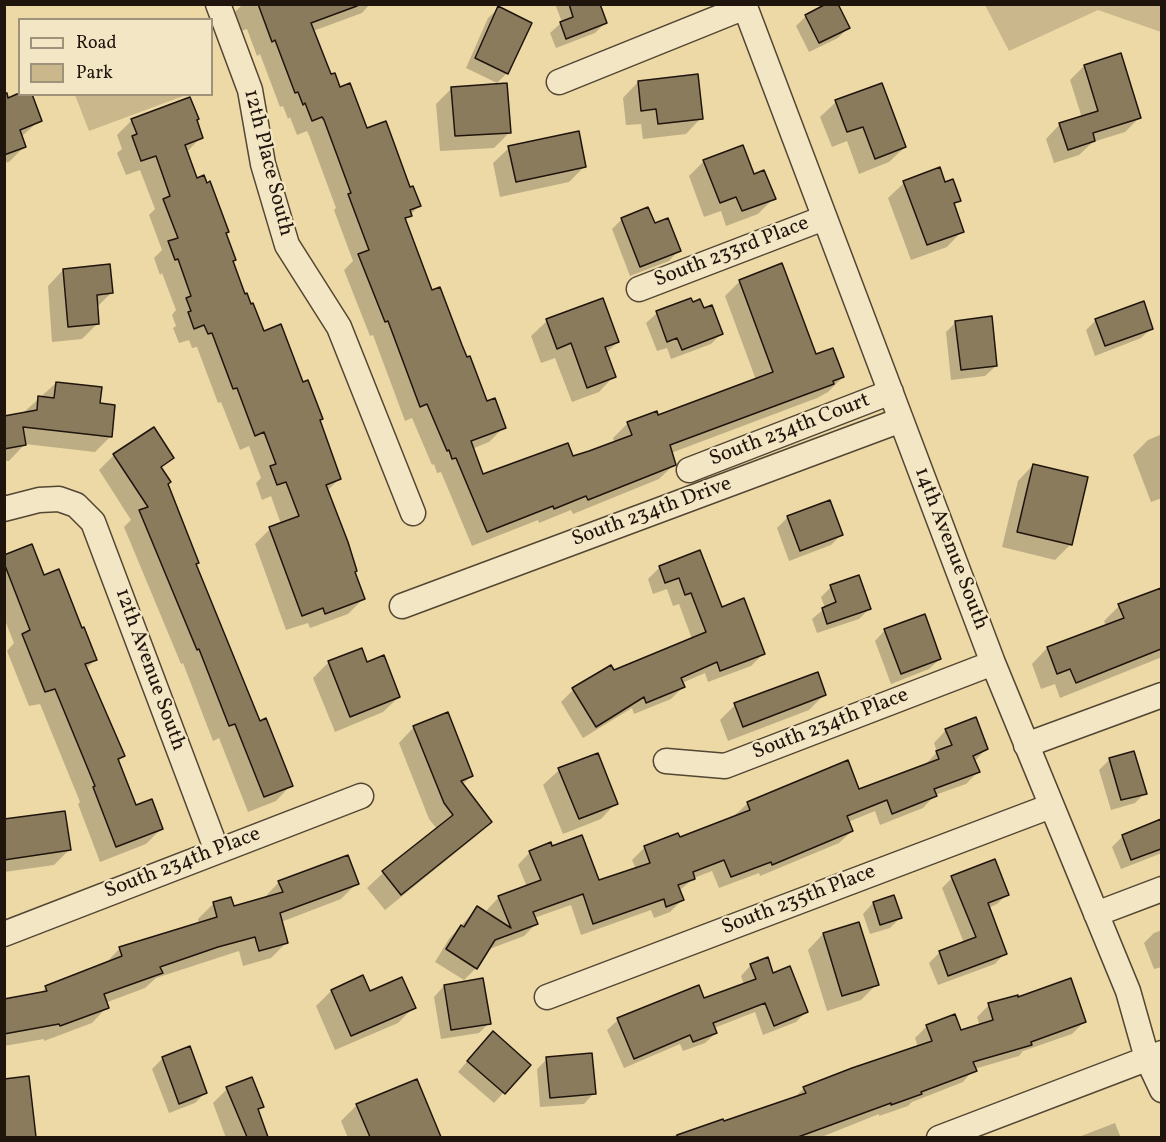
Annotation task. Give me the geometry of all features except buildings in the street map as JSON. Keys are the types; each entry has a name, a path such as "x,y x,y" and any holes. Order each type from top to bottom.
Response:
{"street":[{"name":"12th Place South","path":"218,4 250,90 263,164 287,244 339,327 413,513"},
{"path":"559,82 745,6"},
{"name":"14th Avenue South","path":"745,6 993,663 1154,1055 1161,1090"},
{"name":"South 233rd Place","path":"639,289 824,218"},
{"name":"South 234th Court","path":"689,470 891,392"},
{"name":"South 234th Drive","path":"402,606 901,420"},
{"name":"12th Avenue South","path":"4,509 45,499 66,501 84,512 96,528 217,851"},
{"name":"South 234th Place","path":"666,761 725,766 993,663"},
{"path":"1026,745 1161,695"},
{"name":"South 234th Place","path":"4,934 361,796"},
{"name":"South 235th Place","path":"547,997 1051,806"},
{"path":"1096,914 1161,889"},
{"path":"939,1137 1154,1055"}],"green space":[{"path":"985,5 1161,5 1161,32 1098,10 1009,51"},
{"path":"75,96 183,96 89,131"}]}
